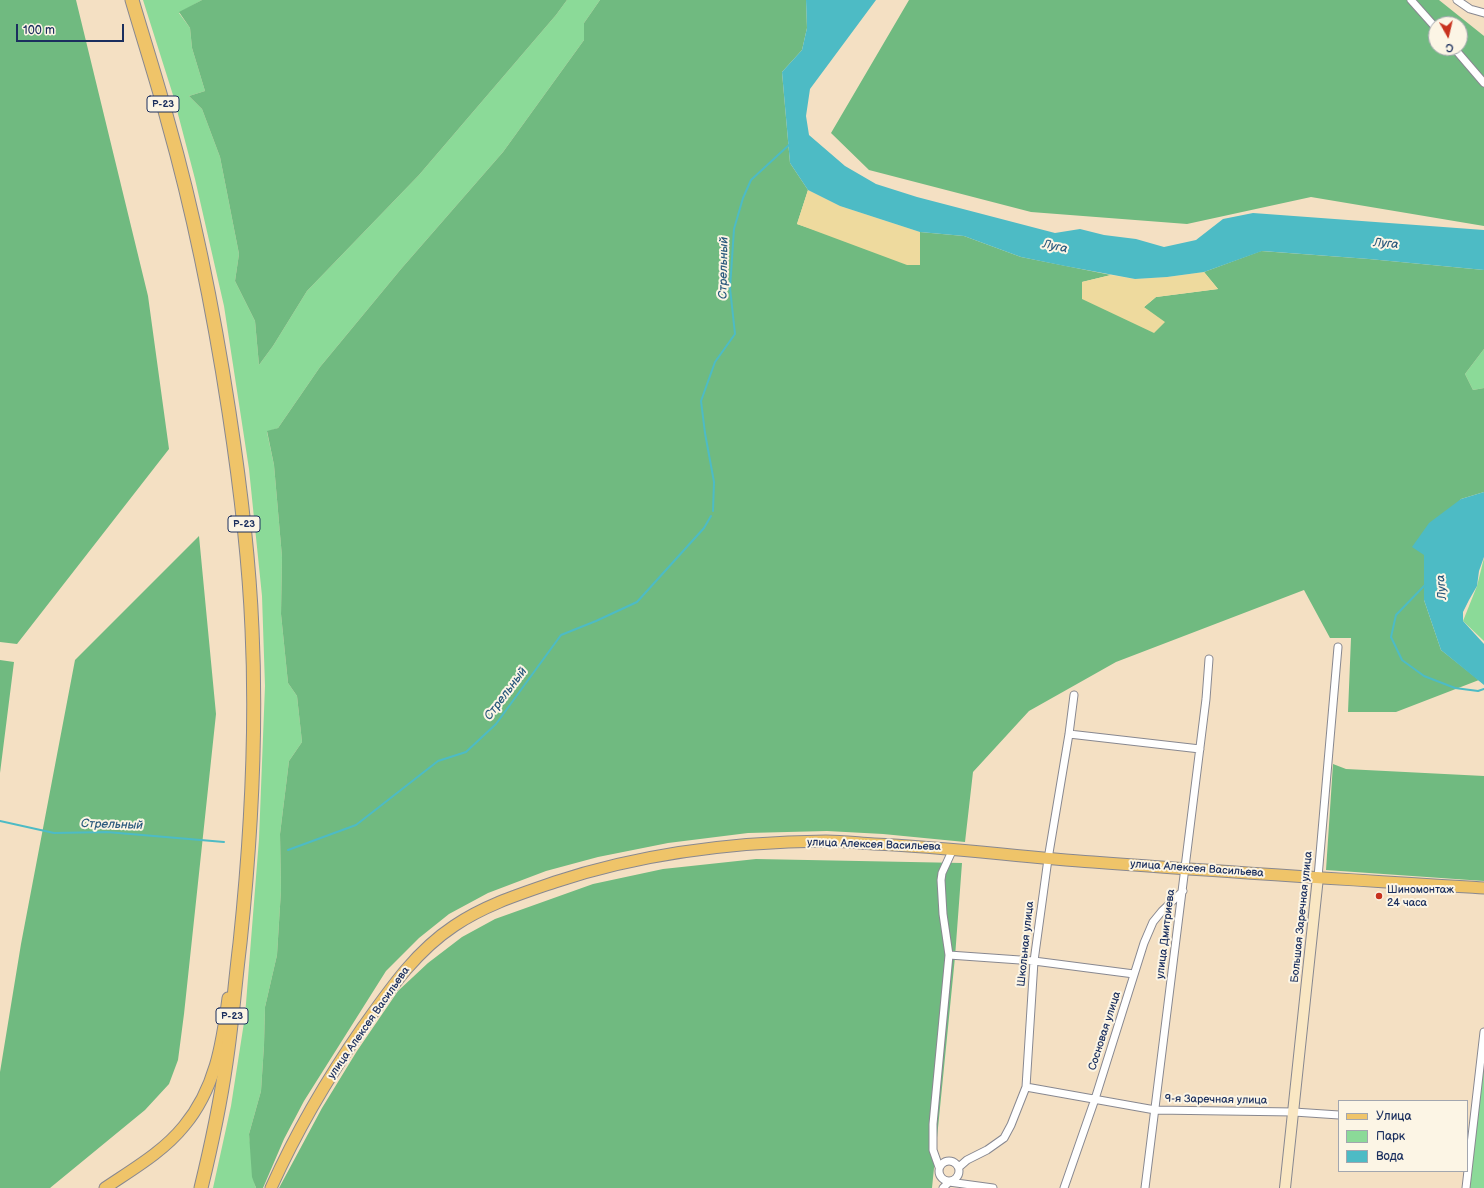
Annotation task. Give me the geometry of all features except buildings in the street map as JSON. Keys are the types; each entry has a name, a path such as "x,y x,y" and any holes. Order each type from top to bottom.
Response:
{"highway":[{"name":"Р-23","path":"132,0 168,121 194,223 208,288 233,437 246,542 252,629 254,690 246,888 230,1042 220,1100 201,1188"}],"main road":[{"name":"улица Алексея Васильева","path":"271,1188 299,1129 342,1058 389,990 421,953 455,925 488,907 578,874 627,862 719,847 764,843 828,841 953,849 1048,859 1185,869 1484,888"},
{"path":"105,1188 141,1164 159,1150 180,1130 198,1105 211,1079 219,1054 224,1026 234,940 249,843"}],"street":[{"path":"1457,0 1470,9 1484,13"},
{"path":"1415,1 1428,18"},
{"path":"1461,56 1484,83"},
{"name":"Большая Заречная улица","path":"1285,1188 1318,877 1338,647"},
{"name":"улица Дмитриева","path":"1145,1188 1183,891 1206,699 1209,659"},
{"name":"Школьная улица","path":"959,1167 967,1160 987,1150 1004,1138 1012,1125 1026,1087 1034,962 1048,859 1074,695"},
{"path":"1069,734 1200,749"},
{"path":"953,849 942,873 941,880 943,914 949,955 933,1124 933,1150 939,1167 938,1171 940,1177 946,1181 993,1188"},
{"name":"Сосновая улица","path":"1064,1188 1095,1099 1144,943 1153,922 1162,910 1183,891"},
{"path":"949,955 1034,962 1134,974"},
{"path":"1468,1156 1470,1124 1484,1032"},
{"name":"9-я Заречная улица","path":"1026,1087 1155,1110 1294,1112 1338,1115"},
{"path":"939,1167 944,1162 950,1161 957,1164 959,1167 958,1177 949,1182 943,1188"},
{"path":"1466,1188 1467,1172"}],"green space":[{"path":"0,0 76,0 148,296 169,449 17,644 0,642"},
{"path":"143,0 202,0 179,13 190,28 192,48 205,91 189,96 202,109 220,157 239,254 235,281 255,321 259,365 273,346 307,291 419,175 556,15 567,0 600,0 584,23 584,40 503,152 401,269 320,367 278,428 267,432 274,465 282,557 281,614 288,683 297,696 302,742 289,761 280,834 281,890 277,955 265,1007 261,1091 249,1134 256,1188 213,1188 231,1106 245,1016 259,839 265,686 262,596 249,469 224,306 195,179 173,95"},
{"path":"202,0 567,0 556,15 419,175 307,291 273,346 259,365 255,321 235,281 239,254 220,157 202,109 189,96 205,91 192,48 190,28 179,12"},
{"path":"600,0 806,0 807,28 802,50 782,72 790,163 808,190 797,224 920,265 920,232 964,236 1021,257 1111,275 1082,282 1144,307 1156,297 1218,289 1204,272 1261,251 1484,270 1484,349 1465,374 1473,390 1484,388 1484,492 1461,499 1424,555 1424,600 1441,650 1479,680 1396,712 1348,712 1351,638 1330,638 1304,590 1116,662 1029,711 973,772 965,842 883,834 827,831 748,833 668,843 598,857 546,871 488,893 449,914 419,938 386,971 304,1101 284,1139 263,1188 256,1188 252,1177 249,1134 261,1091 265,1007 277,955 281,890 280,834 289,761 302,742 297,696 288,683 281,614 282,557 274,465 267,431 278,428 320,367 401,269 503,152 584,40 584,23"},
{"path":"909,0 1439,0 1459,16 1428,16 1428,56 1468,56 1468,23 1484,36 1484,226 1311,197 1187,224 1031,212 869,170 831,133"},
{"path":"1484,349 1484,388 1473,390 1465,374"},
{"path":"199,536 216,714 178,1060 169,1084 145,1110 50,1188 0,1188 0,1072 21,944 75,660"},
{"path":"1484,558 1484,641 1463,621 1477,586"},
{"path":"0,660 14,662 0,773"},
{"path":"1333,764 1346,769 1484,776 1484,881 1326,870"},
{"path":"756,859 962,863 955,957 932,1188 279,1188 322,1108 357,1051 398,991 428,963 462,937 495,919 593,884 663,869"},
{"path":"1484,1061 1484,1188 1470,1188"}],"sand":[{"path":"808,190 840,206 920,232 920,265 907,265 797,224"},
{"path":"1204,272 1218,289 1156,297 1144,307 1165,322 1154,333 1082,299 1082,282 1111,275 1135,279 1167,277"}],"water":[{"name":"Луга","path":"806,0 876,0 810,89 806,116 809,135 845,166 876,184 917,197 1055,233 1080,229 1104,235 1136,239 1164,247 1196,240 1223,219 1253,213 1484,230 1484,270 1262,251 1204,272 1167,277 1135,279 1021,257 964,236 920,232 840,206 808,190 790,163 782,72 802,50 807,28"},
{"name":"Луга","path":"1484,492 1484,557 1479,571 1477,586 1463,612 1463,621 1484,644 1484,685 1441,650 1424,600 1424,555 1412,547 1429,523 1461,499"}],"waterway":[{"name":"Стрельный","path":"713,511 714,482 701,401 715,362 735,334 730,288 734,229 743,198 751,180 790,144"},
{"name":"Стрельный","path":"288,850 356,825 438,761 466,752 496,724 561,635 637,602 704,528 711,516"},
{"path":"1426,584 1396,615 1391,637 1402,660 1424,676 1455,688 1478,691 1484,689"},
{"name":"Стрельный","path":"0,821 54,833 107,832 224,842"}],"place":[{"name":"Шиномонтаж 24 часа","path":"1379,896"}]}
